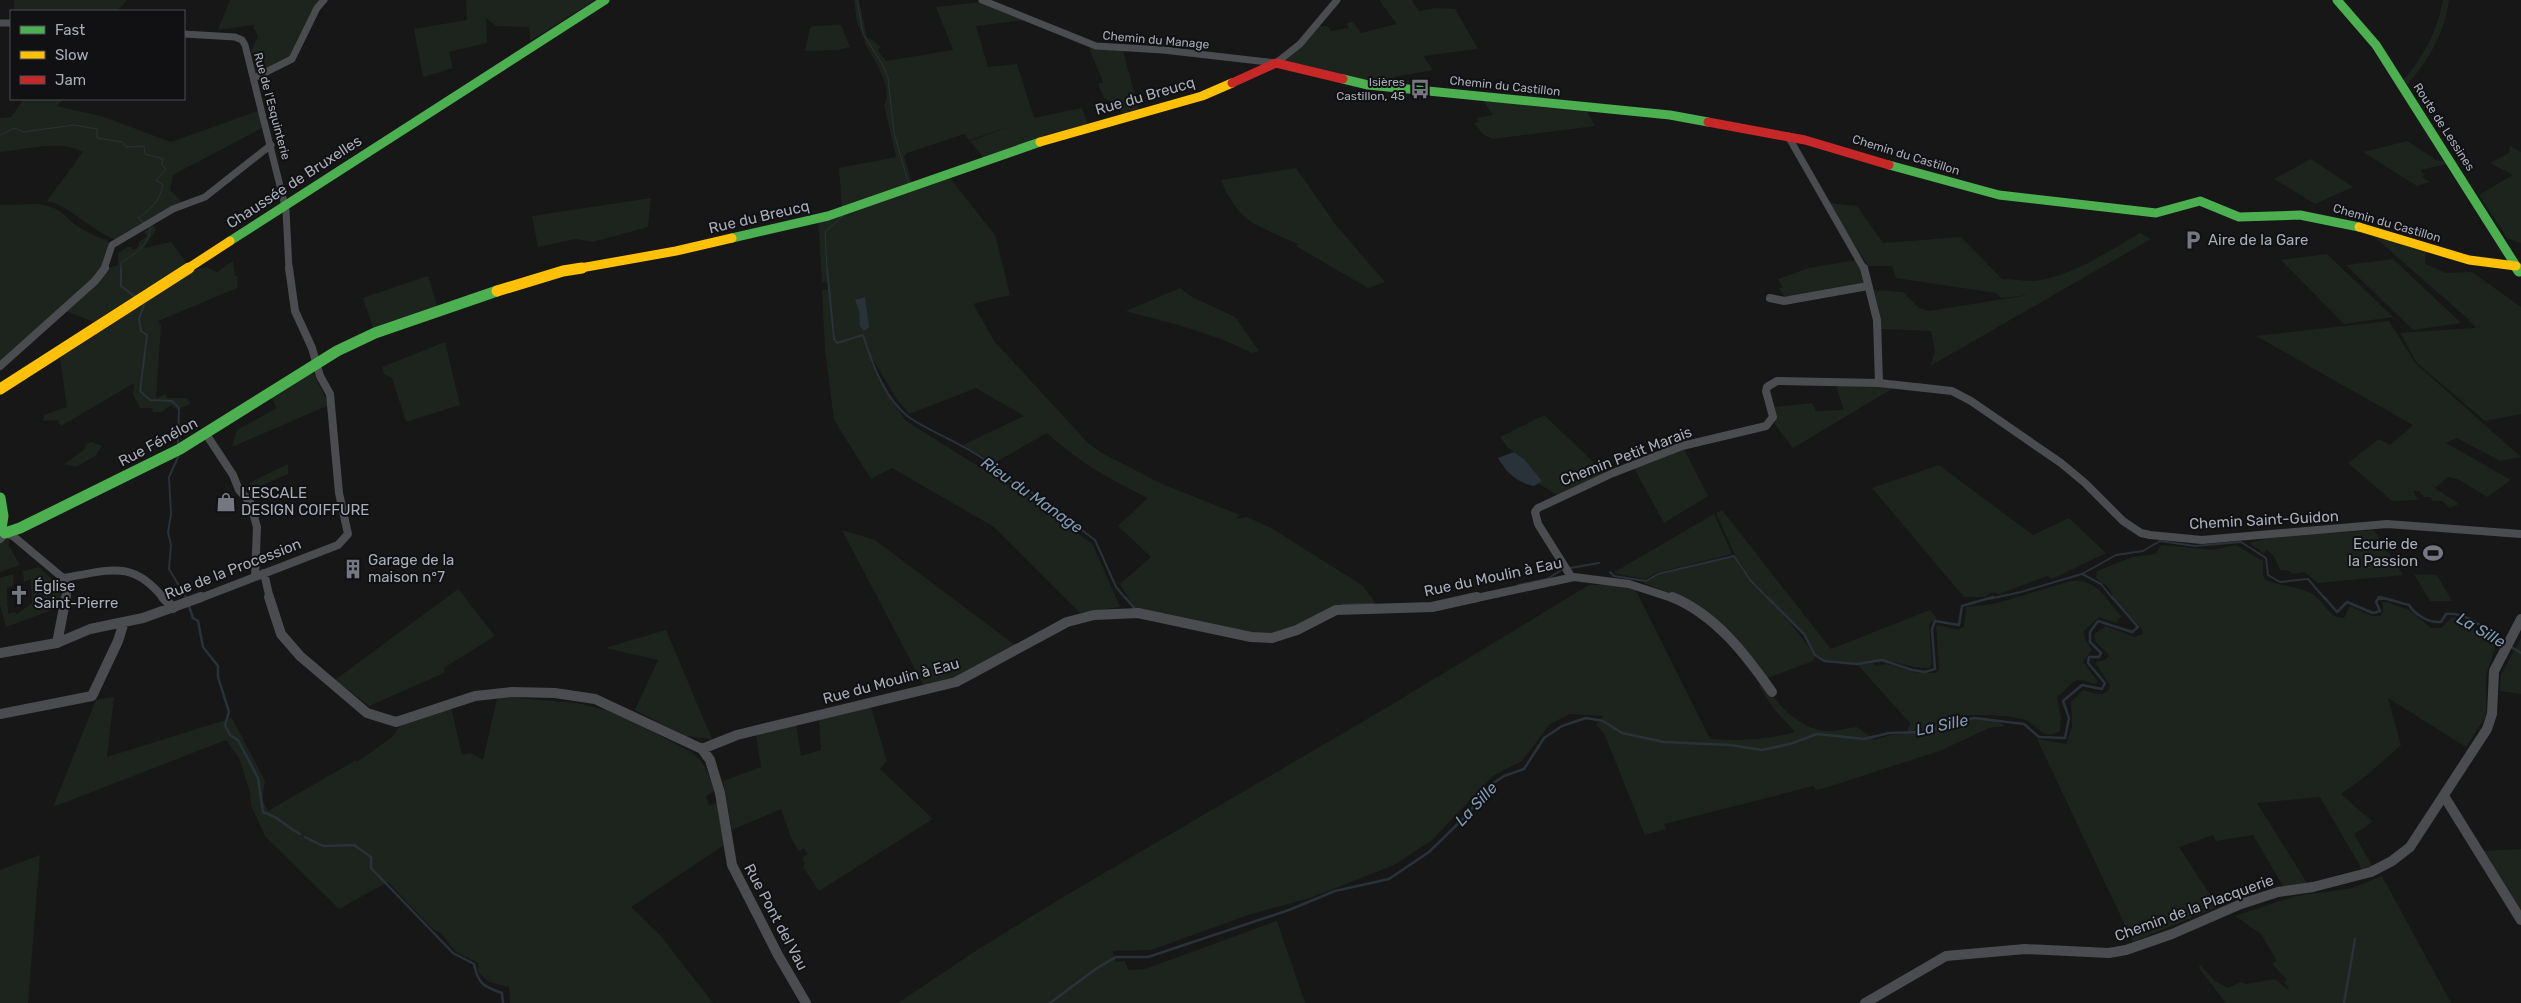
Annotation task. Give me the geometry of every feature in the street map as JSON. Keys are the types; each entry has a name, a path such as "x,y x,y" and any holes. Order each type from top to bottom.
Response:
{"street":[{"path":"254,78 292,60 310,22 324,0"},
{"name":"Chaussée de Bruxelles","path":"0,389 605,0"},
{"name":"Chemin du Manage","path":"982,0 1096,46 1164,50 1276,63"},
{"name":"Rue du Breucq","path":"318,363 337,351 375,333 512,286 595,264 676,251 828,216 1048,139 1202,96 1276,63 1300,44 1337,0"},
{"name":"Route de Lessines","path":"2337,0 2360,24 2376,46 2519,269"},
{"name":"Rue de l'Esquinterie","path":"185,34 242,40 254,78 285,206"},
{"name":"Chemin du Castillon","path":"1276,63 1368,85 1577,107 1654,113 1788,136 1942,181 1999,195 2156,213 2166,212 2185,204 2200,201 2235,216 2284,214 2327,220 2469,260 2519,269"},
{"path":"1788,136 1864,267 1877,320 1879,383"},
{"path":"0,366 95,281 107,265 112,245 173,209 205,197 271,145"},
{"path":"285,206 289,277 295,311 318,363"},
{"path":"1770,298 1784,301 1868,286"},
{"name":"Rue Fénélon","path":"3,536 206,434 318,363"},
{"name":"Rue de la Procession","path":"0,653 57,643 90,629 124,622 173,608 333,547 344,540 348,534 339,493 330,394 320,376 318,363"},
{"name":"Chemin Petit Marais","path":"1570,575 1538,524 1535,512 1538,508 1613,473 1682,446 1766,426 1773,417 1766,391 1771,383 1811,381 1879,383"},
{"name":"Chemin Saint-Guidon","path":"1879,383 1941,388 1962,395 2062,463 2132,528 2150,535 2202,540 2388,524 2520,535"},
{"path":"206,434 250,502 257,527 260,575 281,634 300,656 367,713 396,722 475,696 512,692 556,693 595,699 702,749"},
{"path":"0,498 3,516 1,528 3,536 21,543 63,578 68,586 57,643"},
{"path":"63,578 118,572 130,573 147,579 173,608"},
{"name":"Rue du Moulin à Eau","path":"702,749 737,735 956,682 1062,625 1094,615 1138,613 1251,637 1272,638 1297,630 1336,610 1350,608 1432,607 1550,582 1570,575 1645,586 1702,612 1734,640 1751,660 1772,692"},
{"name":"Chemin de la Placquerie","path":"1865,1003 1946,956 1961,953 2025,949 2109,953 2126,950 2172,934 2241,904 2278,892 2313,887 2371,872 2392,861 2410,847 2491,721 2494,710 2492,679 2521,619"},
{"path":"0,714 92,696 118,641 124,622"},
{"name":"Rue Pont del Vau","path":"702,749 710,760 720,793 732,865 778,955 806,1003"},
{"path":"2444,796 2521,920"}],"shaded area":[{"path":"14,0 127,0 118,10 14,10"},
{"path":"230,0 320,0 293,55 256,73 251,51 258,37 253,25 218,30"},
{"path":"466,0 595,0 530,41 529,27 496,26 486,18 487,43 449,52 453,68 423,77 414,29 467,20"},
{"path":"854,0 859,0 867,38 874,41 880,47 878,51 886,61 953,50 936,7 982,2 1025,20 976,26 988,67 1017,64 1034,118 1082,108 1088,125 985,159 970,141 1015,125 969,140 964,134 907,153 904,156 912,183 842,209 839,168 896,157 884,105 886,90 884,82 877,64 864,42 865,40 857,23"},
{"path":"1379,0 1411,0 1419,11 1436,8 1455,9 1478,49 1423,56 1433,70 1394,77 1396,81 1393,86 1363,82 1283,60 1318,26 1327,26 1331,31 1349,28 1346,23 1353,22 1361,33 1397,24"},
{"path":"2443,0 2449,0 2447,13 2439,36 2422,67 2406,86 2402,81 2423,54 2433,33"},
{"path":"841,25 850,47 838,50 805,51 810,28 813,26"},
{"path":"1088,46 1123,50 1139,111 1124,116 1116,101 1111,102 1104,98 1098,84 1103,82"},
{"path":"1482,99 1587,111 1595,126 1492,139 1483,134 1474,123 1479,122 1476,118 1493,115"},
{"path":"23,100 62,100 57,106 104,117 171,142 258,111 264,127 173,175 170,190 182,202 119,239 114,239 63,207 47,201 83,152 64,146 42,146 0,152 0,118 11,117"},
{"path":"2407,141 2438,161 2444,161 2447,164 2420,170 2425,175 2422,177 2430,182 2417,186 2363,152"},
{"path":"2510,146 2521,152 2521,243 2507,238 2479,195 2513,175 2490,163 2509,153"},
{"path":"2311,159 2353,187 2315,204 2274,179"},
{"path":"1296,168 1335,224 1385,282 1368,288 1296,246 1298,244 1260,227 1242,215 1228,195 1221,180"},
{"path":"950,178 995,235 1010,295 973,304 994,341 1088,443 1102,453 1162,484 1240,515 1235,519 1247,517 1273,529 1363,586 1377,605 1350,608 1272,638 1138,613 1120,584 1151,557 1118,526 1148,498 1095,470 1047,433 994,463 963,445 1024,416 976,388 909,414 896,398 874,361 871,362 893,403 906,421 1024,495 1029,495 1093,545 1120,607 1080,613 994,527 892,468 871,479 834,420 825,350 822,289 828,290 828,283 822,282 818,222"},
{"path":"651,198 648,227 592,242 576,239 538,247 532,216"},
{"path":"1828,203 1857,206 1883,243 1961,237 2002,279 2033,281 2046,279 2088,263 2140,233 2151,239 1930,366 1935,352 1931,331 1880,329 1878,307 1873,290 1903,292 1919,308 1929,311 2028,295 2001,298 1996,293 1896,278 1892,266 1868,266"},
{"path":"0,205 46,205 58,210 76,225 108,241 109,244 103,266 86,287 0,362"},
{"path":"153,225 156,230 144,248 171,242 187,263 139,293 137,297 130,299 94,322 65,311 108,268 118,265 118,253 127,247 132,247 133,250 138,247 139,242 147,236 144,232"},
{"path":"2371,234 2426,251 2425,264 2446,273 2472,272 2521,307 2521,414 2485,421 2417,363 2400,333 2476,328"},
{"path":"2327,254 2393,317 2344,324 2281,260"},
{"path":"2393,259 2461,323 2413,330 2346,265"},
{"path":"1857,260 1862,269 1864,285 1786,299 1779,288 1783,288 1778,279 1809,268"},
{"path":"233,261 235,276 238,276 237,288 158,321 161,325 156,398 166,394 167,398 187,398 190,404 177,410 171,405 162,412 153,412 152,408 140,408 133,394 134,383 61,426 58,420 43,421 44,415 67,407 60,358 194,270 206,267 217,272"},
{"path":"428,276 438,308 374,331 363,298"},
{"path":"1180,288 1192,297 1235,317 1259,351 1252,353 1206,334 1126,311"},
{"path":"865,297 869,327 864,331 860,326 859,311 855,300"},
{"path":"2389,321 2415,363 2521,457 2500,461 2457,438 2446,443 2511,480 2487,497 2458,479 2448,477 2435,488 2459,504 2450,508 2442,501 2433,501 2430,497 2424,497 2419,491 2413,491 2418,500 2392,501 2348,463 2379,439 2390,445 2413,425 2256,336"},
{"path":"445,342 460,405 406,422 392,378 384,374 382,367"},
{"path":"313,372 329,405 232,447 237,430 277,408 271,397"},
{"path":"1835,383 1895,387 1793,448 1774,423 1776,421 1773,407 1812,403 1816,411 1844,410"},
{"path":"1544,415 1605,473 1558,496 1538,483 1542,481 1525,460 1508,448 1500,437"},
{"path":"91,442 102,446 95,456 76,467 64,464 84,450 86,444"},
{"path":"1684,449 1708,496 1664,523 1634,468"},
{"path":"1514,452 1525,460 1542,481 1534,486 1522,482 1505,468 1498,458"},
{"path":"288,464 288,474 252,490 249,483"},
{"path":"1939,465 2033,535 2069,518 2106,553 2052,579 2047,576 1999,594 1991,592 1985,597 1964,597 1872,488"},
{"path":"1722,510 1831,649 1930,610 1937,619 1929,624 1932,662 1930,668 1879,660 1872,661 1875,666 1886,664 1918,673 1936,673 1939,669 1936,626 1958,630 1964,626 1966,607 1994,604 2071,581 2081,581 2095,587 2122,617 2118,619 2117,623 2099,617 2084,631 2085,640 2092,650 2083,662 2098,682 2094,684 2081,680 2073,682 2057,697 2061,718 2060,731 2055,733 2043,733 2029,722 2005,716 1957,716 1997,721 2005,726 1989,728 1942,750 1825,788 1816,790 1813,786 1664,824 1666,829 1645,835 1604,733 1596,725 1603,716 1570,714 1550,724 1522,761 1494,775 1431,841 1394,865 1310,898 1248,915 1151,950 1113,951 1116,962 1125,961 1128,970 1145,969 1277,921 1305,1003 898,1003 977,950 1065,896 1381,711 1589,585 1633,585 1710,739 1753,739 1795,732 1774,709 1759,686 1763,682 1783,708 1809,727 1819,730 1836,731 1857,727 1875,740 1891,735 1906,734 1910,723 1856,663 1824,660 1816,654 1805,634 1750,578 1735,555 1716,513"},
{"path":"1714,514 1732,554 1656,573 1645,579 1613,573"},
{"path":"8,516 9,546 20,565 0,572 0,539"},
{"path":"842,530 875,540 1015,645 962,676 924,686"},
{"path":"2374,530 2403,575 2318,583 2304,572 2293,574 2290,571 2280,570 2270,552 2267,550 2264,553 2249,543 2269,538"},
{"path":"2236,545 2263,561 2263,576 2266,580 2309,592 2318,598 2335,616 2344,618 2350,606 2372,616 2381,616 2383,612 2382,602 2386,602 2409,610 2431,628 2441,628 2452,617 2458,618 2497,642 2486,675 2486,716 2466,747 2388,698 2401,745 2366,776 2341,794 2373,822 2354,834 2372,866 2363,871 2320,797 2257,803 2307,883 2284,888 2253,835 2216,841 2213,835 2179,847 2218,907 2133,942 2037,739 2066,744 2072,727 2071,702 2083,690 2102,694 2108,690 2110,686 2095,662 2105,660 2109,655 2095,641 2094,634 2106,626 2134,637 2143,634 2142,629 2112,595 2109,588 2096,578 2097,571 2132,557 2155,554 2160,546 2212,550"},
{"path":"1733,557 1806,644 1815,657 1813,661 1767,678 1684,599 1644,583 1658,575"},
{"path":"39,567 61,588 60,607 6,627 0,605 0,578 13,574 14,585 7,588 8,614 14,612 17,614 32,603 31,579 24,582 23,571"},
{"path":"2414,574 2437,575 2452,601 2430,601"},
{"path":"458,589 495,636 444,668 444,673 369,706 335,680"},
{"path":"666,630 712,739 685,736 635,710 658,660 605,648"},
{"path":"2521,638 2521,694 2500,691 2501,675"},
{"path":"114,697 107,757 232,718 265,781 262,800 268,811 356,760 357,762 391,738 400,726 451,707 462,755 470,753 483,760 497,699 506,697 577,703 606,710 624,717 693,753 709,775 714,791 706,796 709,806 718,802 724,845 631,907 659,934 713,1003 510,1003 509,987 489,982 478,972 478,963 455,951 441,933 433,929 388,882 339,909 265,836 251,805 250,792 239,758 226,740 53,807 96,700"},
{"path":"871,707 887,761 880,769 933,819 819,891 803,867 805,864 802,858 808,854 804,848 799,851 791,838 781,809 732,830 723,781 761,767 756,735 796,724 801,756 821,750 819,719"},
{"path":"2521,849 2521,911 2484,851"},
{"path":"40,855 28,1003 0,1003 0,870"},
{"path":"2382,876 2451,1003 2226,1003 2199,968 2200,965 2215,981 2228,988 2241,982 2246,984 2275,979 2290,991 2284,982 2287,980 2272,964 2277,961 2261,934 2235,916 2296,896 2353,888"}],"waterway":[{"name":"Rieu du Manage","path":"857,0 863,34 884,67 888,78 894,133 909,185"},
{"path":"0,135 15,128 23,132 74,125 97,129 97,138 122,142 126,147 144,146 145,154 163,159 162,165 166,169 156,180 163,185 157,200 147,212 138,218 144,223"},
{"name":"Rieu du Manage","path":"827,269 825,232 843,216"},
{"path":"134,296 121,286 121,263 145,243 150,232 150,226"},
{"name":"Rieu du Manage","path":"827,268 834,339 837,343 863,335 887,391 893,401 910,418 981,457 1015,485 1031,492 1095,540 1116,587 1126,599"},
{"path":"144,305 139,319 141,331 147,335 140,391 150,400 172,401 179,408 178,444"},
{"path":"179,455 169,477 171,514 168,532 171,545 169,569 187,599 186,597"},
{"name":"La Sille","path":"2082,574 2116,555 2143,551 2160,541 2195,546 2241,542 2266,558 2268,575 2280,582 2308,579 2325,599"},
{"name":"Rieu du Manage","path":"1610,572 1614,576 1646,581 1658,574 1734,556 1751,581 1804,634 1815,655 1824,661 1857,664 1882,660 1912,670 1925,672 1935,669 1932,629 1935,621 1959,625 1962,606 1993,597"},
{"name":"Rieu du Manage","path":"1570,568 1599,563"},
{"name":"Rieu du Manage","path":"1518,585 1547,579 1560,571"},
{"name":"Rieu du Manage","path":"1989,599 2021,592 2082,574"},
{"name":"La Sille","path":"2082,574 2101,584 2113,599"},
{"name":"Rieu du Manage","path":"1125,597 1135,609"},
{"name":"La Sille","path":"1050,1003 1097,968 1116,957 1148,957 1289,910 1335,891 1389,879 1429,852 1468,814 1489,786 1504,776 1524,769 1544,738 1562,726 1586,718 1603,721 1622,733 1664,742 1730,745 1762,750 1790,744 1817,734 1864,739 1889,733 1924,732 1974,718 2024,724 2039,737 2065,738 2069,718 2063,701 2082,685 2102,689 2105,683 2088,663 2089,657 2099,657 2101,653 2090,642 2090,632 2098,621 2132,632 2138,627 2112,597"},
{"name":"La Sille","path":"2324,597 2337,612 2347,602 2373,613 2380,611 2376,602 2379,597"},
{"name":"La Sille","path":"2380,597 2409,605 2427,620 2441,622 2446,614 2463,616 2477,623 2505,644"},
{"name":"La Sille","path":"2378,599 2385,599"},
{"name":"Rieu du Manage","path":"1343,605 1372,604"},
{"path":"189,606 193,618 198,621 203,647 218,666 218,677 229,712 225,725 230,735 238,740 258,778 263,812 278,819 300,834"},
{"name":"La Sille","path":"2511,647 2521,653"},
{"path":"305,837 323,846 354,845 371,857 371,868 453,953 474,964 483,984 502,993 503,1003"},
{"path":"2344,1003 2355,939"}],"traffic: fast":[{"path":"230,241 605,0"},
{"path":"2337,0 2376,45 2519,271"},
{"path":"1343,79 1368,85 1670,115 1708,122"},
{"path":"732,238 828,216 1040,142"},
{"path":"1889,165 1999,195 2156,213 2200,201 2239,217 2300,215 2359,227"},
{"path":"0,498 3,516 1,528 5,533 20,528 180,449 337,351 375,333 497,291"}],"traffic: slow":[{"path":"1040,142 1202,96 1232,83"},
{"path":"2359,227 2469,260 2516,266"},
{"path":"497,291 563,271 676,251 732,238"},
{"path":"0,389 230,241"}],"traffic: jam":[{"path":"1232,83 1276,63 1343,79"},
{"path":"1708,122 1805,140 1889,165"}],"place":[{"name":"Isières Castillon, 45","path":"1420,89"},
{"name":"Aire de la Gare","path":"2193,240"},
{"name":"L'ESCALE DESIGN COIFFURE","path":"226,502"},
{"name":"Ecurie de la Passion","path":"2433,553"},
{"name":"Garage de la maison n°7","path":"353,569"},
{"name":"Église Saint-Pierre","path":"19,595"}]}
